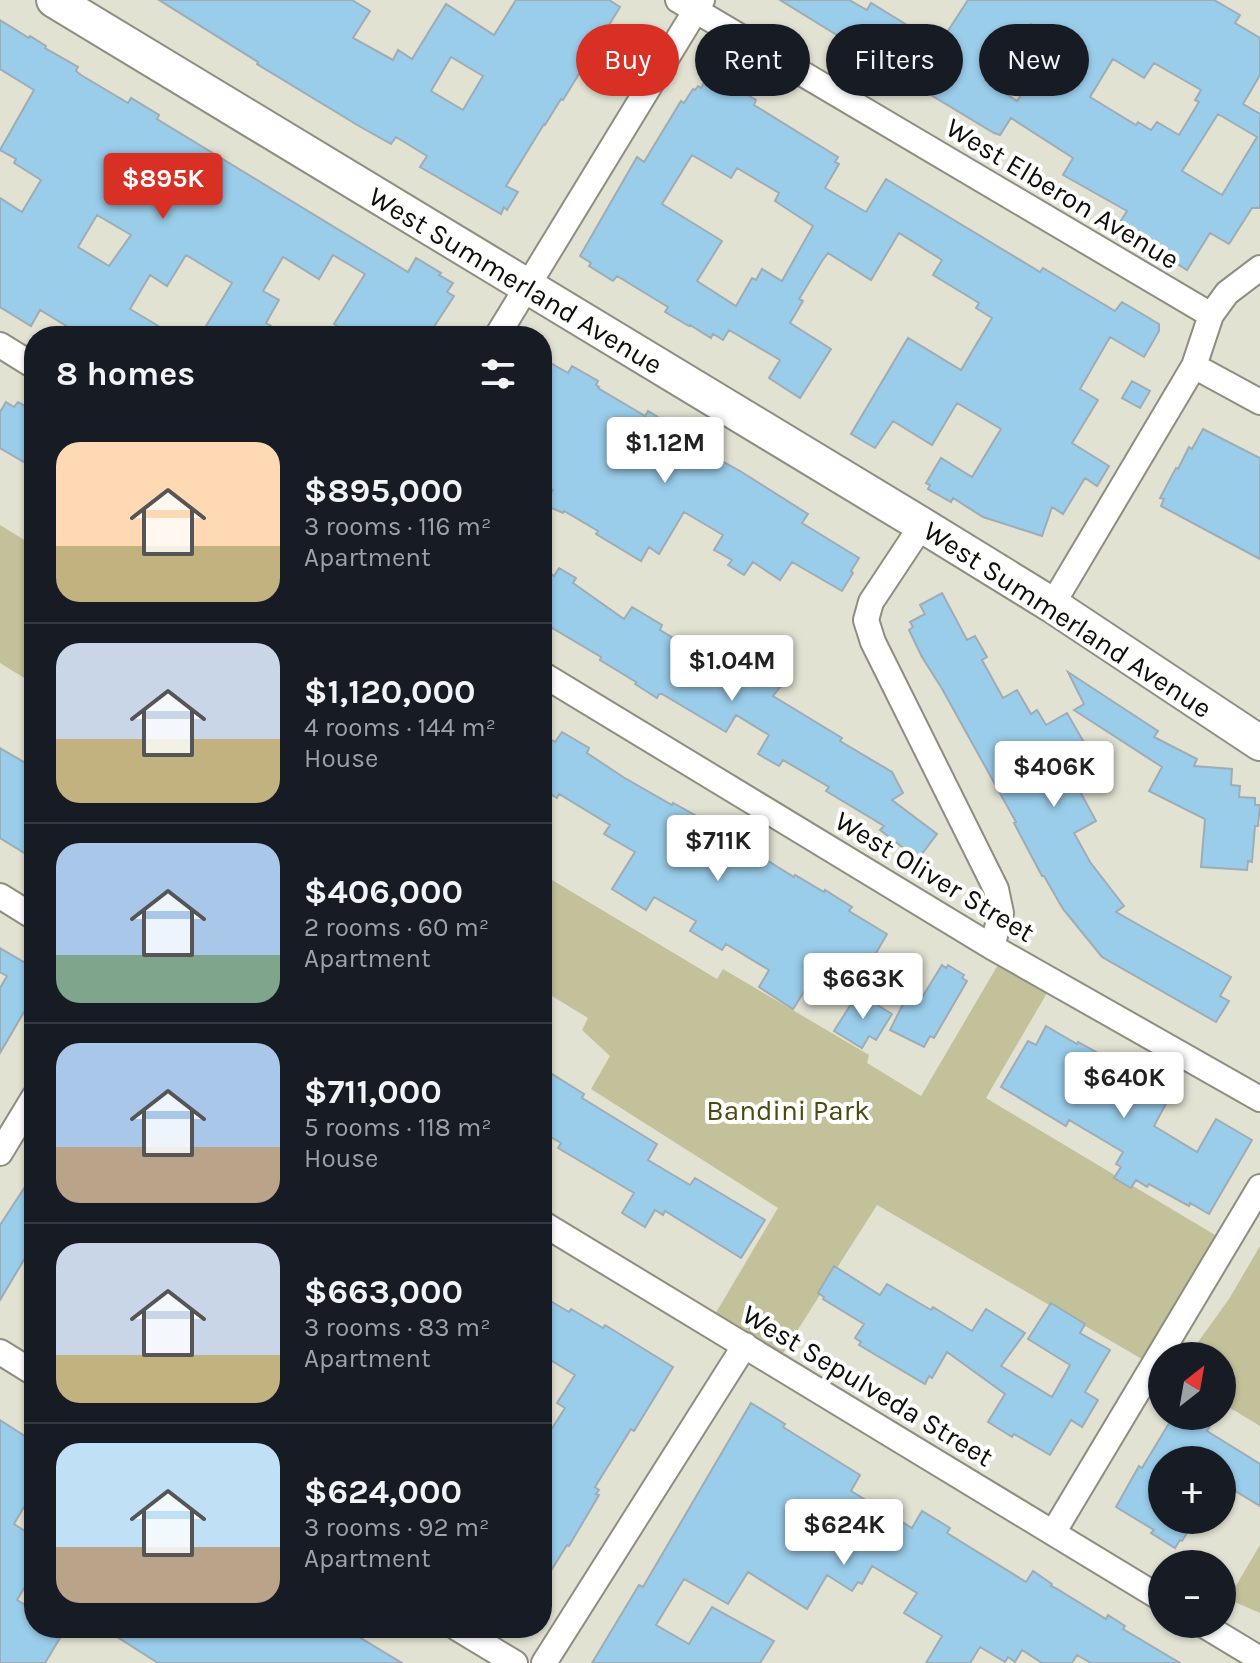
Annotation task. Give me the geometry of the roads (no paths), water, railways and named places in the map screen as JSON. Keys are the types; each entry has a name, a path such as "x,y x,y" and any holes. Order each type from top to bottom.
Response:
{"main road":[{"name":"West Summerland Avenue","path":"54,0 1052,605 1260,743"}],"street":[{"path":"503,326 692,4"},
{"name":"West Elberon Avenue","path":"692,4 1211,315"},
{"path":"1052,605 1194,366 1211,315 1227,293 1260,268"},
{"path":"0,345 24,360"},
{"path":"1194,366 1260,402"},
{"path":"922,525 871,602 866,620 873,642 996,889 1001,913 992,947"},
{"name":"West Oliver Street","path":"552,680 992,947 1260,1099"},
{"path":"0,896 24,911"},
{"path":"0,1153 24,1113"},
{"path":"1053,1533 1260,1187"},
{"name":"West Sepulveda Street","path":"552,1229 1148,1591"},
{"path":"544,1663 745,1345"},
{"path":"0,1352 24,1367"},
{"path":"474,1638 515,1663"},
{"path":"1225,1638 1260,1659"}],"park label":[{"name":"Bandini Park","path":"788,1110"}]}
